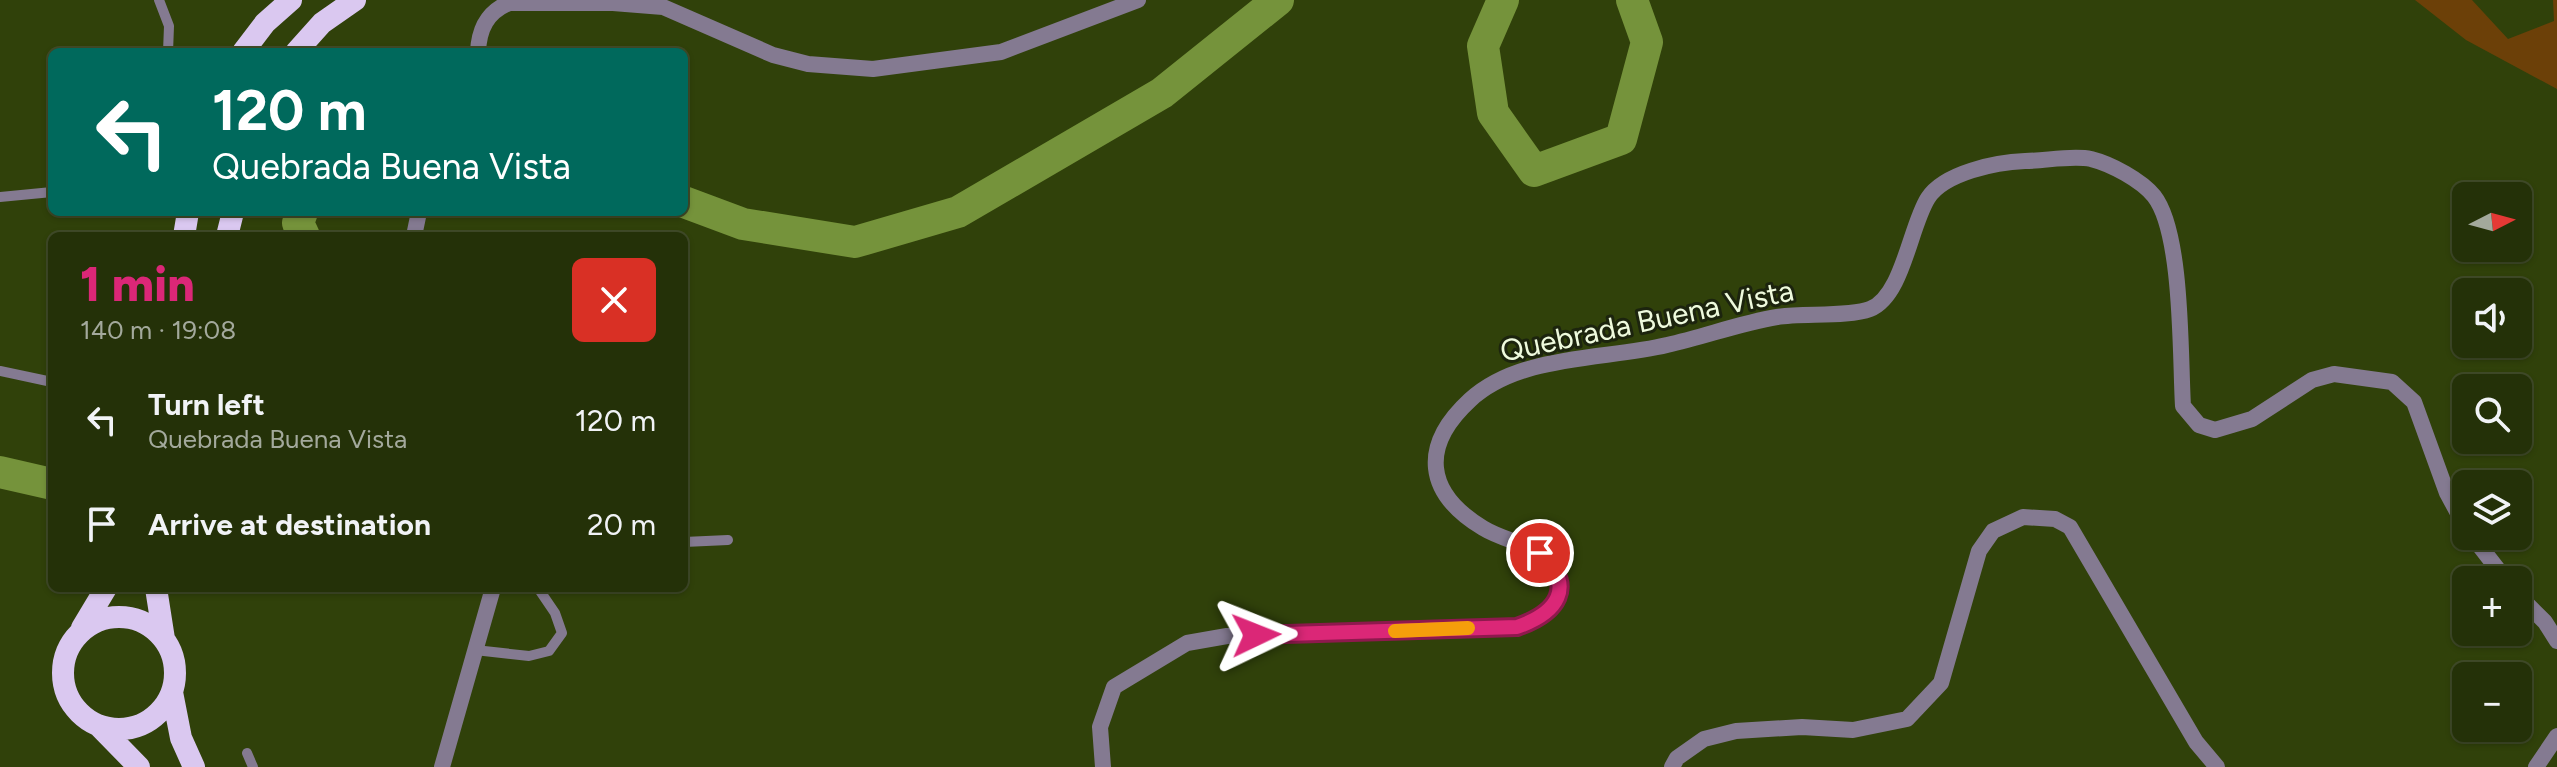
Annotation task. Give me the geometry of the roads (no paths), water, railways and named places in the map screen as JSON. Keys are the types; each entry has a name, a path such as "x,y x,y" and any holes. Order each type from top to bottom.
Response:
{"highway":[{"path":"246,48 265,23 291,0"},
{"path":"300,48 322,23 355,0"},
{"path":"104,592 65,658 64,686 83,717 99,726 116,730 142,724 164,708 172,692"},
{"path":"157,592 164,639 173,656 172,692 181,738 194,767"},
{"path":"79,633 95,621 113,617 132,618 150,626 164,639"},
{"path":"99,726 139,767"}],"street":[{"path":"479,48 484,23 494,11 509,3 613,3 663,7 773,55 808,64 873,69 1001,52 1138,0"},
{"name":"Quebrada Buena Vista","path":"1103,767 1100,727 1114,687 1187,643 1227,636 1517,627 1540,619 1554,607 1560,591 1554,566 1540,553 1486,530 1464,515 1445,494 1437,477 1435,450 1441,434 1471,399 1500,380 1548,366 1666,346 1777,317 1871,309 1891,290 1929,196 1964,172 2014,162 2091,159 2137,181 2156,198 2175,254 2183,406 2199,425 2215,430 2232,427 2252,419 2312,380 2334,374 2360,374 2392,382 2414,402 2452,502"},
{"path":"1672,767 1677,758 1704,739 1736,731 1802,727 1853,730 1907,719 1941,683 1979,551 1993,531 2023,517 2055,519 2070,527 2196,742 2217,767"},
{"path":"2483,550 2495,566"},
{"path":"442,767 492,592"},
{"path":"2532,609 2557,641"},
{"path":"2536,767 2557,736"}],"lane":[{"path":"159,0 169,26 168,48"},
{"path":"0,197 48,192"},
{"path":"3,370 48,381"},
{"path":"688,543 728,540"},
{"path":"475,650 529,656 549,651 562,633 555,613 541,592"},
{"path":"247,753 253,767"}],"waterway":[{"path":"688,203 743,224 855,242 958,212 1162,93 1278,0"},
{"path":"1503,0 1483,46 1493,113 1534,171 1621,139 1647,42 1632,0"},
{"path":"301,216 298,223 302,232"},
{"path":"0,472 48,483"}]}
